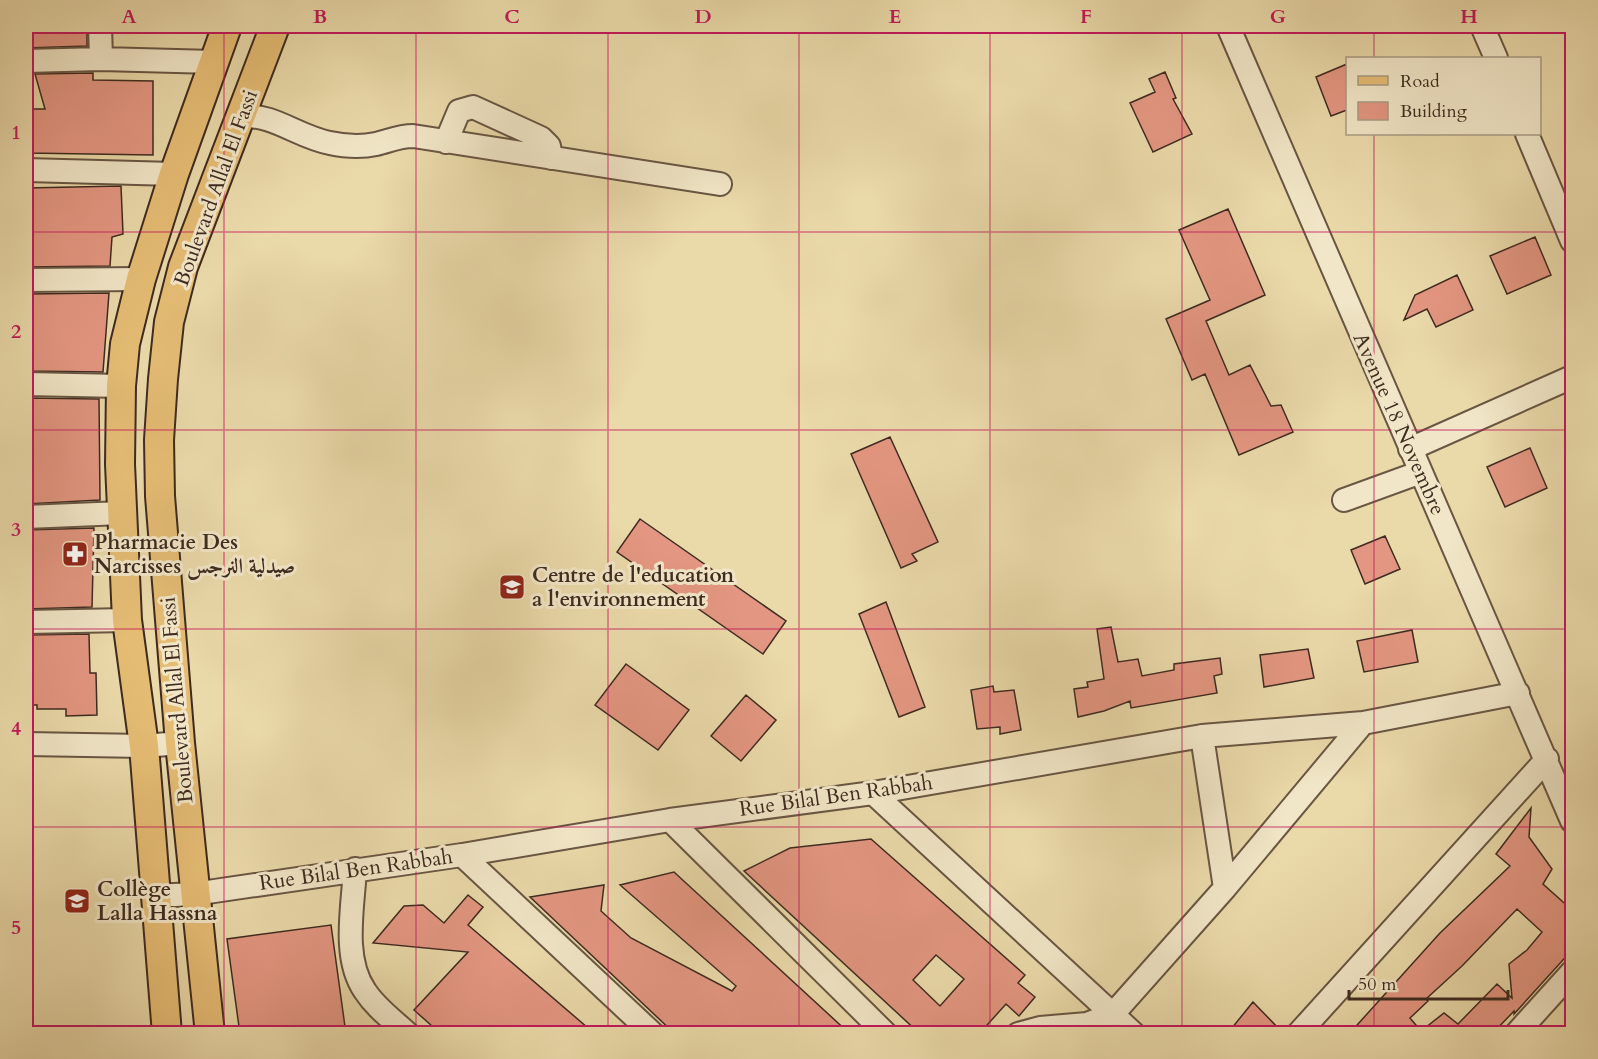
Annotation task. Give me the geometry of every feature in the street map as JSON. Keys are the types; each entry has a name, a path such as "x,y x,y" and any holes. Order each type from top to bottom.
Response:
{"main road":[{"name":"Boulevard Allal El Fassi","path":"167,1034 154,896 144,746 127,620 122,513 122,386 125,344 141,279 174,174 227,26"},
{"name":"Boulevard Allal El Fassi","path":"210,1034 180,743 160,496 159,440 169,322 183,267 275,26"}],"street":[{"path":"100,26 101,59"},
{"name":"Avenue 18 Novembre","path":"1228,26 1572,821"},
{"path":"1482,26 1496,57"},
{"path":"26,61 101,59 214,62"},
{"path":"253,88 269,104 353,145"},
{"path":"446,142 459,111 473,107 541,138 549,146 551,158"},
{"path":"241,116 270,120 328,143 373,144 403,136 720,184"},
{"path":"1527,135 1572,241"},
{"path":"26,170 174,174"},
{"path":"26,280 141,279"},
{"path":"1410,449 1572,377"},
{"path":"26,384 122,386"},
{"path":"1344,500 1421,472"},
{"path":"26,517 122,513"},
{"path":"26,622 127,620"},
{"name":"Rue Bilal Ben Rabbah","path":"154,896 194,894 462,855 670,820 873,793 1202,736 1363,723 1518,693"},
{"path":"1018,1034 1040,1028 1087,1024 1113,1014 1225,888 1363,723"},
{"path":"1202,736 1225,888"},
{"path":"26,744 144,746 180,743"},
{"path":"1298,1034 1547,759"},
{"path":"873,793 1134,1034"},
{"path":"670,820 886,1034"},
{"path":"462,855 653,1034"},
{"path":"356,869 351,928 355,971 364,991 408,1034"},
{"path":"1516,1034 1572,972"},
{"path":"380,1009 382,1034"}],"building":[{"path":"26,26 87,26 87,46 26,48"},
{"path":"1346,64 1346,110 1331,116 1316,77"},
{"path":"1165,72 1176,98 1173,99 1192,134 1153,152 1130,103 1155,92 1149,79"},
{"path":"93,73 93,80 153,81 153,155 26,153 26,109 45,109 35,74"},
{"path":"121,186 123,234 112,237 110,266 26,267 26,188"},
{"path":"1228,209 1265,295 1206,321 1229,375 1250,365 1271,406 1281,405 1293,432 1239,455 1205,374 1192,380 1166,319 1210,300 1179,230"},
{"path":"1535,237 1551,275 1507,294 1490,256"},
{"path":"1457,275 1473,310 1436,327 1427,309 1404,320 1415,295"},
{"path":"109,293 103,372 26,371 26,294"},
{"path":"26,398 99,399 100,500 26,504"},
{"path":"890,437 938,542 912,554 917,561 901,568 851,454"},
{"path":"1530,448 1547,488 1505,507 1487,467"},
{"path":"640,519 786,621 763,654 617,552"},
{"path":"94,528 92,607 26,609 26,530"},
{"path":"1385,536 1400,569 1365,584 1351,550"},
{"path":"886,602 925,707 899,717 859,614"},
{"path":"1111,627 1118,662 1138,659 1142,676 1174,670 1174,664 1220,658 1222,674 1214,676 1217,693 1131,708 1130,701 1104,711 1078,717 1074,689 1088,687 1087,682 1104,679 1097,629"},
{"path":"1412,630 1418,662 1364,672 1357,641"},
{"path":"89,634 90,673 96,673 97,715 66,716 66,709 37,709 37,705 28,705 27,635"},
{"path":"1308,649 1314,678 1264,687 1260,655"},
{"path":"626,664 689,710 658,750 595,705"},
{"path":"993,686 994,692 1014,690 1021,730 1000,734 1000,727 977,729 971,690"},
{"path":"746,695 776,720 741,761 711,736"},
{"path":"1531,808 1529,837 1552,869 1543,884 1572,910 1572,950 1514,1014 1514,1011 1492,1034 1349,1034 1440,933 1510,866 1496,854","holes":["1517,909 1542,932 1527,950 1509,964 1512,998 1497,984 1458,1024 1444,1013 1421,1031 1410,1018 1428,1001 1426,999 1462,966"]},
{"path":"871,839 1025,975 1018,983 1035,997 1019,1016 1006,1004 979,1034 920,1034 744,871 790,848","holes":["936,955 964,979 940,1006 913,980"]},
{"path":"674,872 850,1034 675,1034 530,897 604,885 601,911 631,938 732,991 736,986 620,885"},
{"path":"468,895 483,907 468,925 595,1034 441,1034 414,1010 468,952 373,943 404,906 423,905 444,923"},
{"path":"331,925 346,1034 240,1034 227,939"},
{"path":"1253,1002 1284,1034 1227,1034"}],"place":[{"name":"Pharmacie Des Narcisses صيدلية النرجس","path":"75,554"},
{"name":"Centre de l'education a l'environnement","path":"512,587"},
{"name":"Collège Lalla Hassna","path":"77,901"}]}
